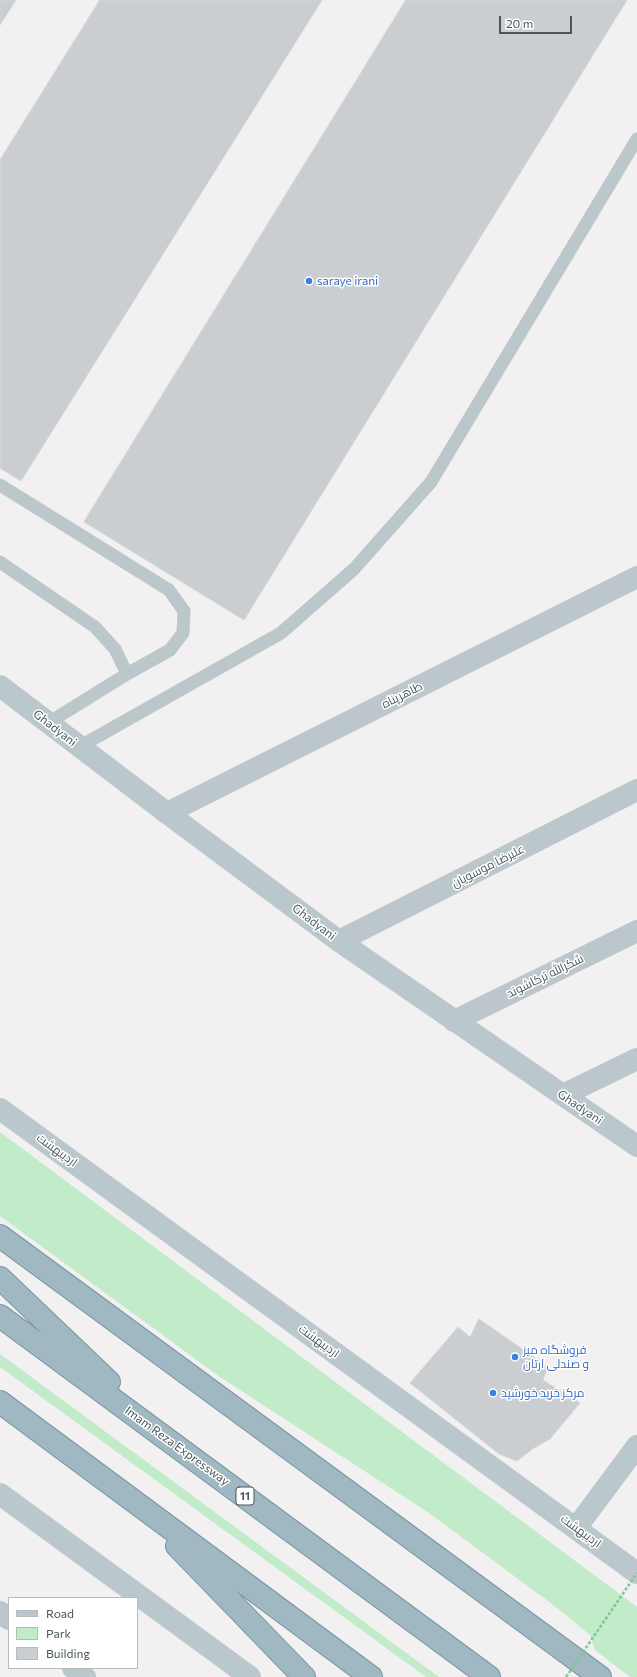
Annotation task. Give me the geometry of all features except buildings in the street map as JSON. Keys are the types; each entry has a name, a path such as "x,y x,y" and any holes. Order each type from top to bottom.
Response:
{"highway":[{"path":"0,1236 600,1677"},
{"path":"0,1278 174,1444"},
{"name":"Imam Reza Expressway","path":"0,1316 489,1677"},
{"path":"0,1402 371,1677"},
{"path":"130,1498 304,1677"}],"main road":[{"name":"Ghadyani","path":"0,686 78,747 339,941 637,1146"},
{"name":"اردیبهشت","path":"0,1109 637,1573"},
{"path":"576,1528 637,1446"},
{"path":"0,1494 250,1677"},
{"path":"0,1612 8,1618"},
{"path":"74,1669 85,1677"}],"street":[{"name":"طاهرپناه","path":"167,813 637,577"},
{"name":"علیرضا موسویان","path":"339,941 637,790"},
{"name":"شکرالله ترکاشوند","path":"454,1021 637,931"},
{"path":"563,1095 637,1059"}],"lane":[{"path":"78,747 281,633 354,569 431,482 637,139"},
{"path":"0,485 168,590 184,611 183,633 170,650 127,674 48,723"},
{"path":"0,562 95,627 115,649 127,674"}],"path":[{"path":"566,1677 637,1573"}],"green space":[{"path":"0,1132 637,1607 637,1677 630,1677 595,1650 590,1635 552,1604 429,1513 220,1377 0,1216"},
{"path":"0,1354 439,1677 426,1677 0,1367"}],"place":[{"name":"saraye irani","path":"309,281"},
{"name":"فروشگاه میز و صندلی ارتان","path":"515,1357"},
{"name":"مرکز خرید خورشید","path":"493,1393"}]}
